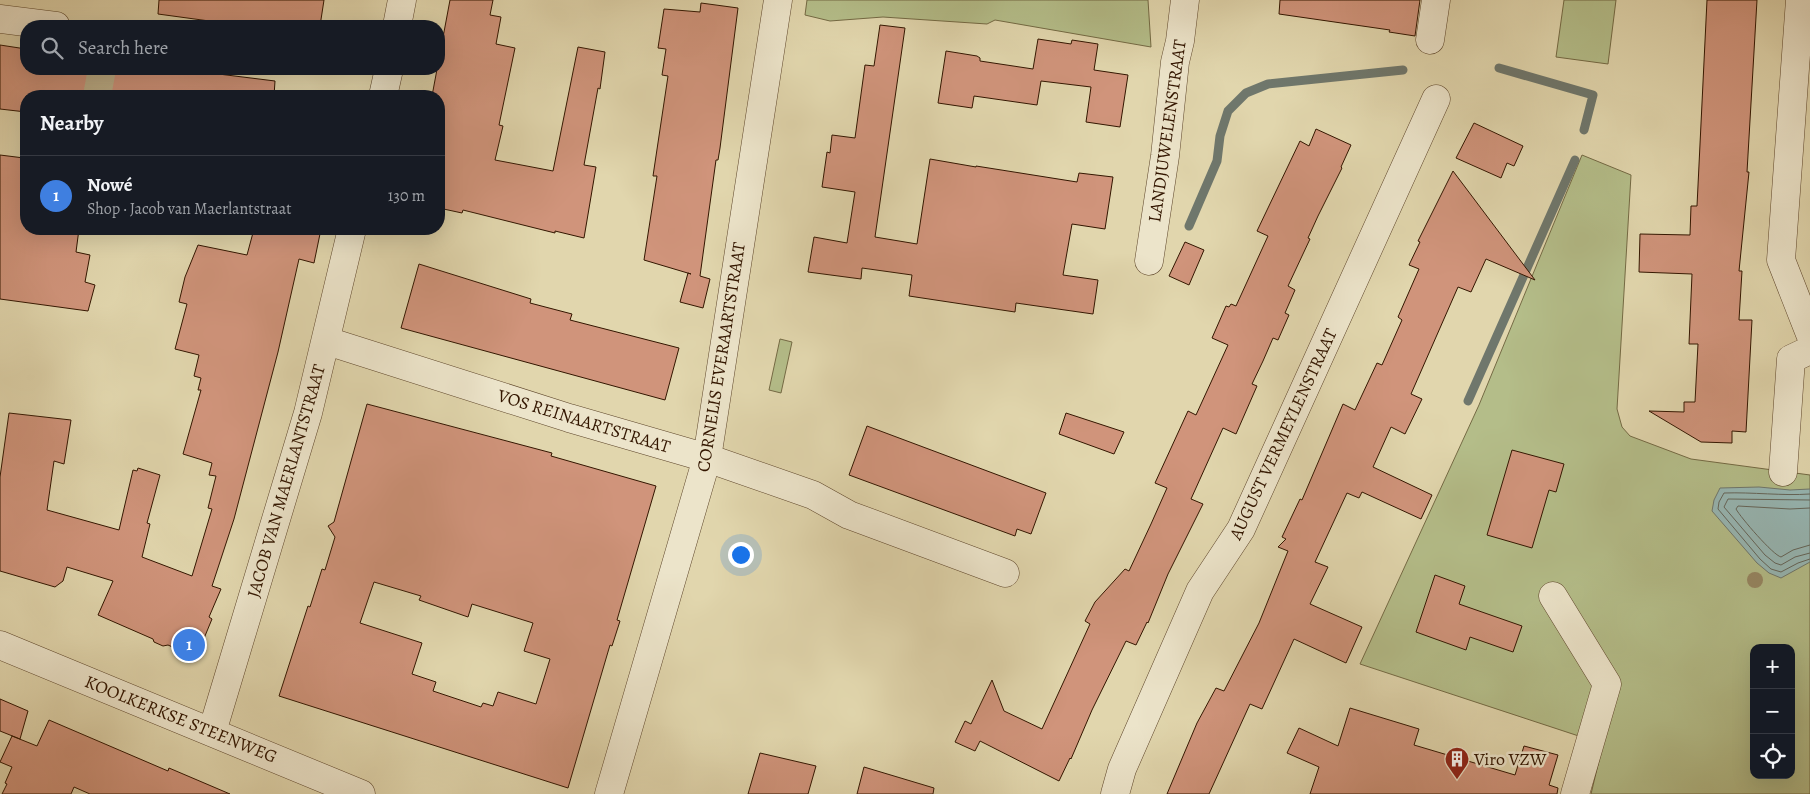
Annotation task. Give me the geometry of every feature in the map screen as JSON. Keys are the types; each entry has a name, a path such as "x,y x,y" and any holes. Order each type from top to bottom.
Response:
{"street":[{"path":"398,20 402,0"},
{"name":"CORNELIS EVERAARTSTRAAT","path":"610,794 707,458 778,0"},
{"name":"LANDJUWELENSTRAAT","path":"1149,261 1165,156 1175,62 1180,41 1185,0"},
{"path":"1430,40 1436,0"},
{"path":"1800,0 1804,35 1781,260 1810,334"},
{"path":"0,19 20,22"},
{"path":"384,90 388,75"},
{"name":"AUGUST VERMEYLENSTRAAT","path":"1115,794 1122,769 1200,591 1242,529 1436,99"},
{"name":"JACOB VAN MAERLANTSTRAAT","path":"212,732 308,413 327,341 351,235"},
{"name":"VOS REINAARTSTRAAT","path":"327,341 569,418 707,458 813,494 849,515 1005,573"},
{"path":"1783,472 1791,359 1810,350"},
{"path":"1553,596 1607,684 1575,794"},
{"name":"KOOLKERKSE STEENWEG","path":"0,646 361,794"}],"green space":[{"path":"807,0 1148,0 1151,47 995,20 987,24 883,17 830,21 805,15"},
{"path":"1564,0 1616,0 1608,64 1556,57"},
{"path":"1582,155 1631,175 1617,409 1622,427 1630,436 1691,459 1810,475 1810,794 1591,794 1603,744 1360,664 1479,405"},
{"path":"780,339 792,342 781,393 769,390"}],"water":[{"path":"1759,487 1790,490 1810,489 1810,562 1781,578 1769,573 1757,563 1712,511 1714,500 1720,488"}],"building":[{"path":"159,0 324,0 321,20 202,20 158,14"},
{"path":"450,0 493,0 490,15 501,17 496,44 515,48 499,125 503,126 495,160 553,171 578,47 605,52 600,89 598,88 584,165 596,167 584,238 555,231 555,233 463,210 462,213 445,209 445,90 433,90 436,75 445,75 445,27"},
{"path":"1280,0 1420,0 1415,36 1389,32 1390,30 1279,14"},
{"path":"1707,0 1757,0 1747,172 1749,172 1739,271 1742,271 1739,320 1752,320 1746,432 1732,431 1732,443 1701,442 1649,411 1684,412 1684,402 1695,402 1698,344 1689,344 1692,274 1639,272 1640,234 1690,235 1691,206 1697,206"},
{"path":"701,3 738,8 720,148 718,160 716,160 700,276 710,279 703,308 680,302 688,273 644,260 657,176 653,176 668,76 662,75 666,49 658,48 664,9 700,12"},
{"path":"880,25 905,28 875,237 917,244 930,159 1077,182 1079,173 1113,177 1105,229 1072,224 1063,275 1098,280 1093,314 1016,303 1015,312 909,296 912,275 862,268 861,279 808,272 814,237 847,243 855,192 822,187 827,152 830,153 832,135 855,138 865,65 874,66"},
{"path":"1038,39 1071,44 1072,40 1098,44 1094,70 1128,75 1120,127 1086,122 1091,87 1041,81 1037,105 974,96 972,108 938,103 946,51 977,56 980,58 980,61 1033,69"},
{"path":"0,45 20,48 20,75 226,75 275,81 274,90 20,90 20,111 0,109"},
{"path":"1474,123 1523,146 1514,166 1507,163 1501,178 1456,158"},
{"path":"1316,129 1351,145 1288,286 1295,290 1285,313 1289,315 1278,340 1273,338 1252,384 1257,386 1236,434 1223,428 1191,499 1203,504 1168,574 1148,623 1136,645 1126,641 1059,781 980,741 975,751 955,742 965,721 971,724 992,680 1004,711 1042,729 1090,624 1085,621 1095,602 1125,569 1129,571 1151,524 1167,488 1155,483 1188,411 1196,415 1228,345 1212,338 1226,306 1229,307 1231,304 1236,306 1268,236 1257,231 1300,141 1309,146"},
{"path":"0,155 20,158 20,235 78,235 76,252 90,255 85,282 95,285 88,311 0,299"},
{"path":"1453,171 1535,280 1486,259 1471,292 1458,287 1411,394 1422,399 1405,434 1391,427 1373,467 1432,495 1421,519 1362,492 1359,498 1347,493 1315,562 1328,567 1310,604 1362,627 1346,663 1294,639 1262,709 1250,704 1209,794 1167,794 1197,723 1216,688 1224,691 1259,623 1288,551 1278,547 1286,539 1282,537 1300,499 1302,500 1343,404 1355,410 1377,363 1382,365 1402,320 1398,317 1419,269 1409,265 1420,242 1418,241"},
{"path":"252,235 320,235 314,263 299,259 278,352 234,519 212,586 221,589 209,617 212,619 200,648 188,654 168,645 163,646 154,642 153,639 98,615 113,581 67,567 63,581 55,587 0,571 0,477 9,413 71,420 64,464 54,461 47,510 119,530 133,470 137,471 138,468 160,475 147,523 150,524 142,557 192,576 212,509 208,508 216,476 209,475 212,463 183,454 201,390 198,390 201,378 194,376 199,355 175,349 187,304 179,302 185,277 198,245 247,255"},
{"path":"1185,242 1204,250 1189,285 1169,276"},
{"path":"419,264 531,299 530,303 572,314 570,320 679,348 665,400 401,328"},
{"path":"367,404 552,453 551,456 656,486 617,620 620,621 612,646 610,645 568,788 279,696 308,606 310,607 322,569 325,570 335,537 328,526 334,522","holes":["374,582 421,596 419,600 468,617 472,604 533,623 524,651 550,659 536,704 498,692 493,706 483,703 481,707 433,691 436,682 412,674 422,643 360,623"]},
{"path":"1066,413 1124,432 1114,454 1059,434"},
{"path":"867,426 1046,493 1031,534 1017,529 1015,536 849,475"},
{"path":"1512,450 1564,464 1556,492 1549,490 1532,548 1487,535"},
{"path":"1435,575 1465,586 1459,604 1522,626 1513,652 1470,637 1466,650 1416,632"},
{"path":"0,699 28,711 20,739 0,731"},
{"path":"1350,708 1419,729 1414,745 1515,775 1524,746 1558,755 1549,785 1558,788 1557,794 1310,794 1319,767 1287,753 1299,728 1338,746"},
{"path":"49,720 168,771 169,768 230,794 90,794 74,787 71,794 2,794 12,767 0,762 12,736 37,746"},
{"path":"760,753 816,766 808,794 748,794"},
{"path":"864,767 934,788 933,794 857,794"}],"waterway":[{"path":"1499,68 1593,95 1584,130"},
{"path":"1189,226 1217,161 1220,136 1228,111 1246,93 1268,84 1403,70"},
{"path":"1468,401 1575,160"}],"tunnel":[{"path":"98,90 101,75"}],"place":[{"name":"Nowé","path":"189,645"},
{"name":"Viro VZW","path":"1457,780"}]}
